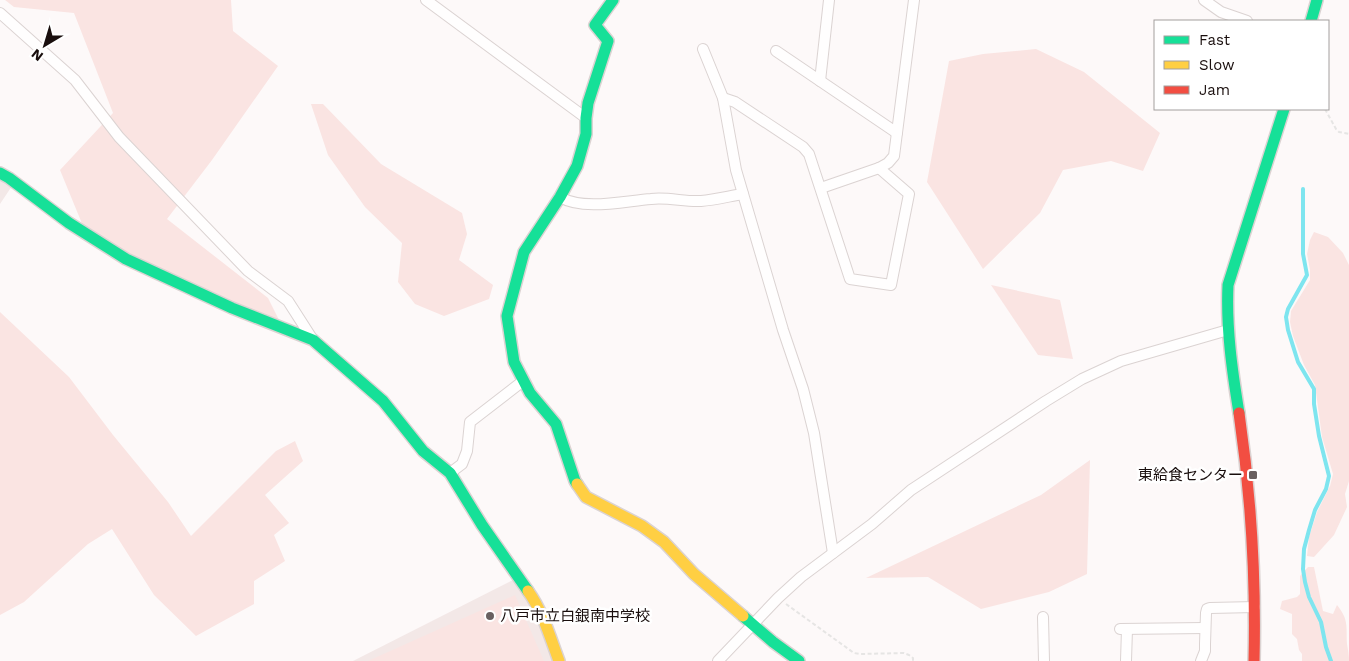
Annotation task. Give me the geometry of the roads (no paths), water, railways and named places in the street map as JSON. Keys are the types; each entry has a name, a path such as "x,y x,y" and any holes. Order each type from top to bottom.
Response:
{"street":[{"path":"426,0 586,118"},
{"path":"613,0 595,25 608,41 588,103 586,134 577,166 560,197 524,252 506,316 514,362 530,393 556,424 575,481 586,497 642,526 664,542 694,574 773,642 799,661"},
{"path":"820,81 829,0"},
{"path":"820,188 879,168 888,163 894,156 914,0"},
{"path":"1204,0 1221,12 1244,20"},
{"path":"1311,20 1318,0"},
{"path":"1,18 75,80 119,137 248,271 288,301 312,340 383,401 424,451 450,473 482,525 535,601 559,661"},
{"path":"703,49 723,98 736,170 783,330 804,389 814,433 833,553"},
{"path":"776,51 897,133"},
{"path":"723,98 735,102 803,147 809,154 850,279 891,285 909,194 879,168"},
{"path":"1254,661 1255,607 1252,531 1228,330 1227,303 1228,285 1284,110"},
{"path":"0,173 69,223 126,259 232,308 312,340"},
{"path":"560,197 578,204 621,203 653,198 701,201 743,194"},
{"path":"718,661 778,598 801,577 872,524 911,490 1082,379 1121,361 1228,330"},
{"path":"450,473 462,464 467,451 470,422 523,381"},
{"path":"1200,661 1204,651 1207,609 1255,607"},
{"path":"1043,617 1044,661"},
{"path":"1126,661 1123,629 1205,628"}],"waterway":[{"path":"1303,189 1303,254 1307,275 1288,309 1286,317 1298,362 1314,389 1314,404 1319,436 1329,476 1326,489 1315,510 1309,530 1304,549 1303,569 1309,597 1321,622 1331,661"}],"place":[{"name":"東給食センター","path":"1253,475"},
{"name":"八戸市立白銀南中学校","path":"490,616"}]}
